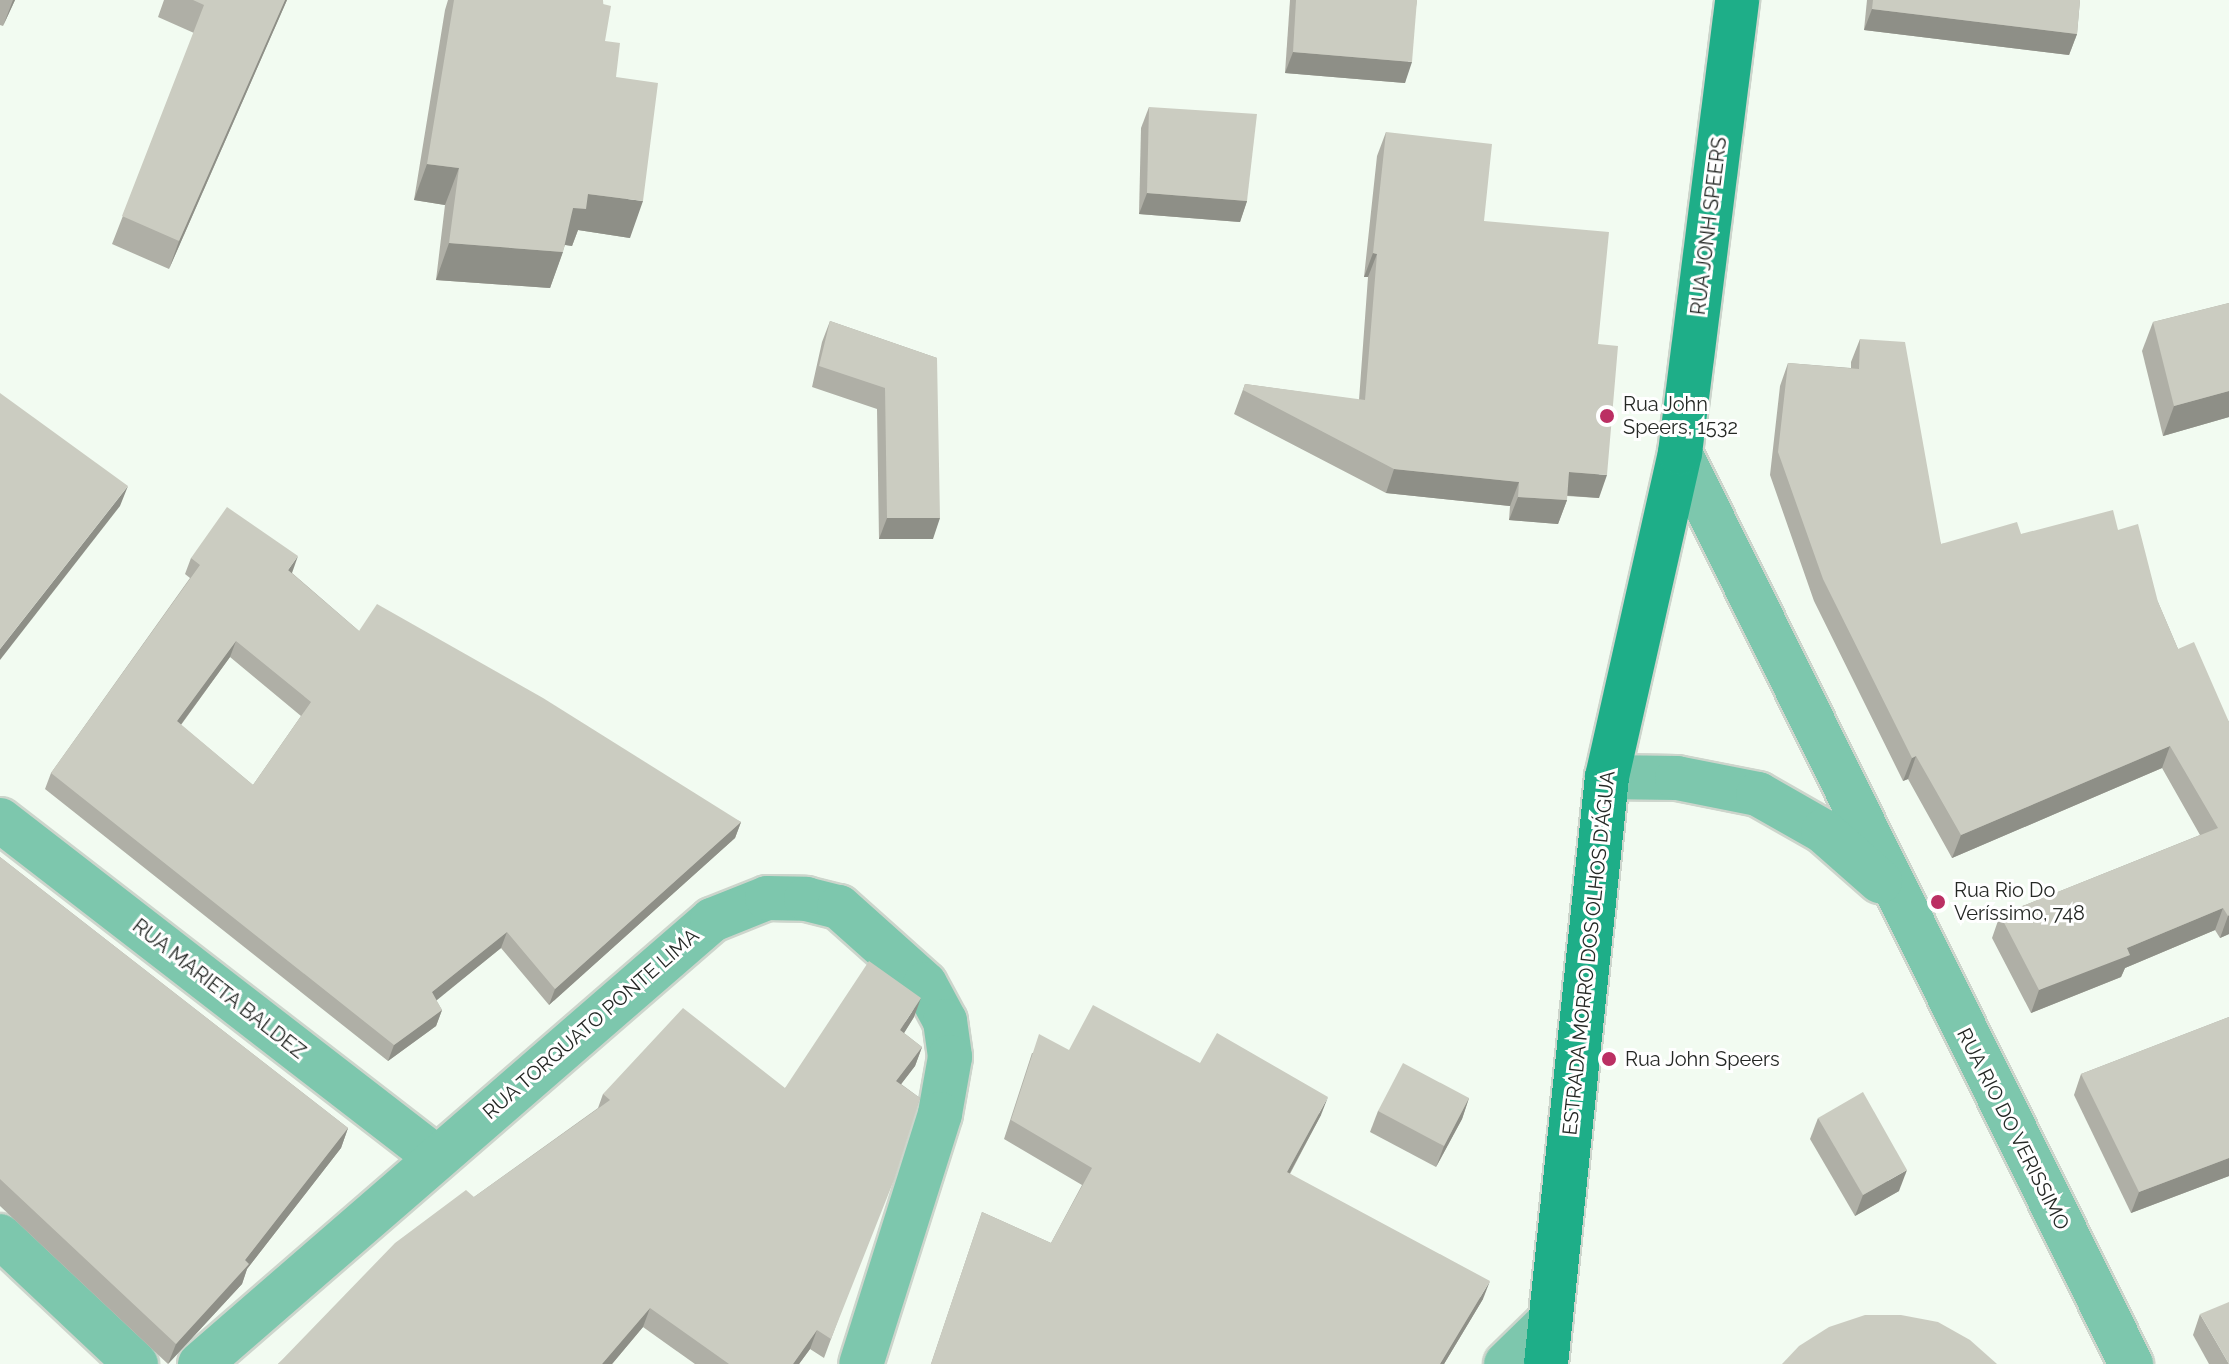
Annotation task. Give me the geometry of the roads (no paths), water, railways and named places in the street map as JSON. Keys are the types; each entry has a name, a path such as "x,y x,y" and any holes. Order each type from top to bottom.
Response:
{"main road":[{"name":"RUA JONH SPEERS","path":"1680,453 1737,0"},
{"name":"ESTRADA MORRO DOS OLHOS D'ÁGUA","path":"1546,1364 1607,777 1680,453"}],"street":[{"name":"RUA RIO DO VERISSIMO","path":"1680,453 1894,893 2131,1364"},
{"name":"RUA RIO DO VERISSIMO","path":"1607,777 1677,778 1758,794 1823,831 1894,893"},
{"name":"RUA MARIETA BALDEZ","path":"0,820 437,1158"},
{"name":"RUA TORQUATO PONTE LIMA","path":"200,1364 712,920 767,898 806,899 839,907 925,984 945,1021 950,1057 940,1114 861,1364"},
{"path":"0,1236 136,1364"},
{"path":"1506,1364 1550,1321"}],"place":[{"name":"Rua John Speers, 1532","path":"1607,416"},
{"name":"Rua Rio Do Veríssimo, 748","path":"1938,902"},
{"name":"Rua John Speers","path":"1609,1059"}]}
